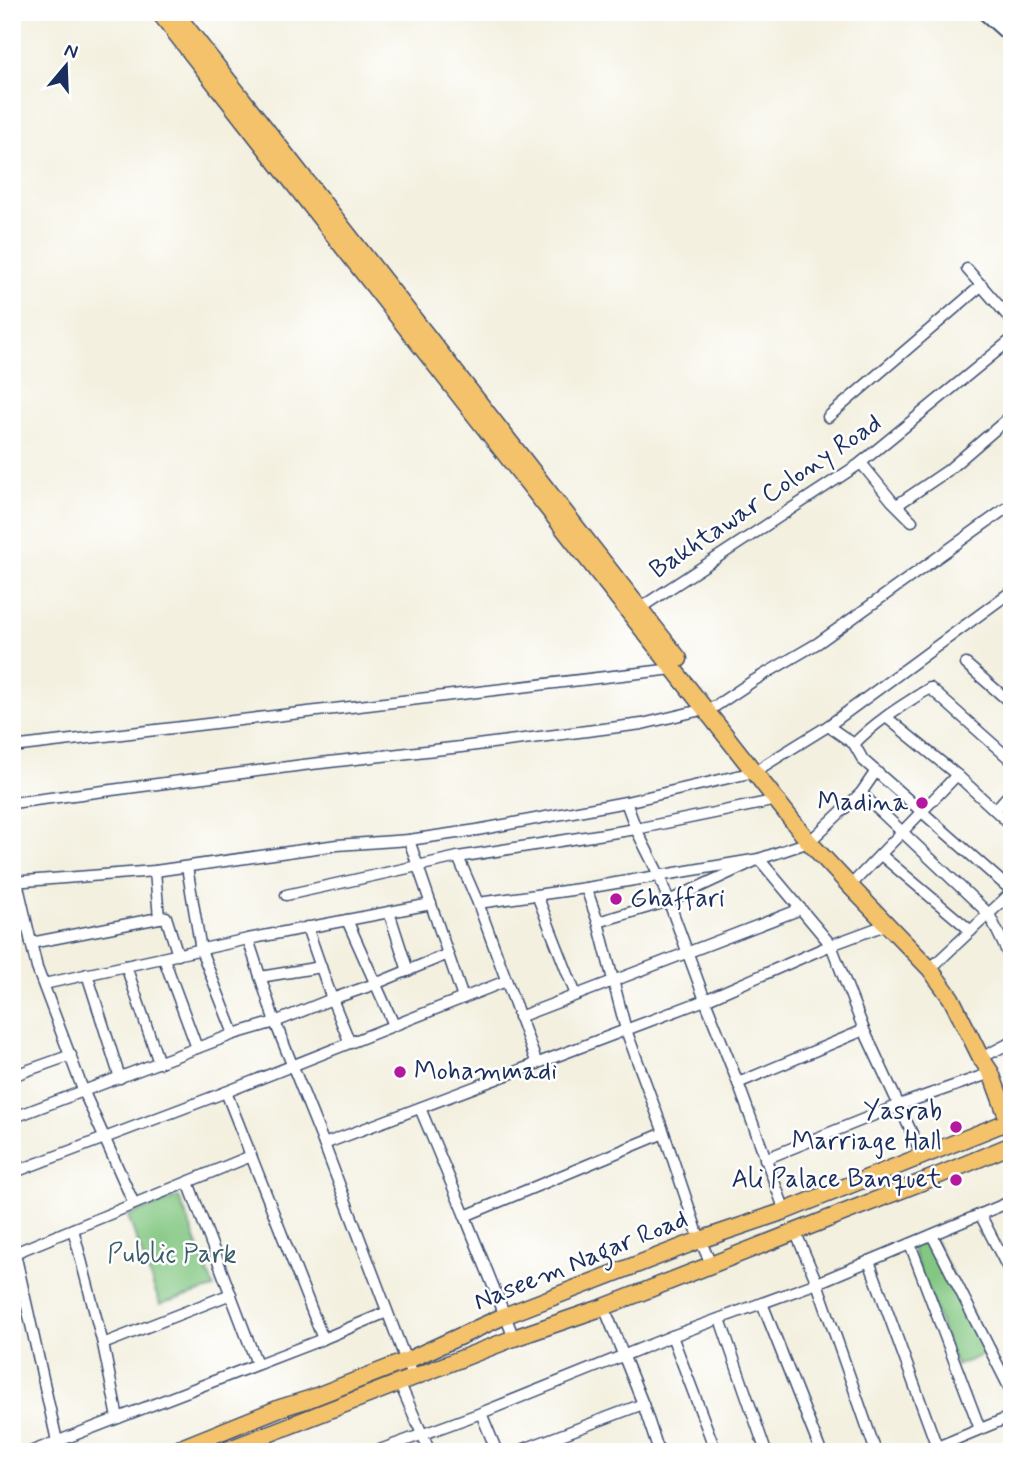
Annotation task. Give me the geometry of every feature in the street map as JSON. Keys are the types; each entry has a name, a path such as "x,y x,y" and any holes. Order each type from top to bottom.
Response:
{"main road":[{"path":"159,12 673,669 709,708"},
{"path":"176,12 640,608 754,772 809,842 930,969 951,998 991,1073 1010,1121"},
{"name":"Naseem Nagar Road","path":"171,1452 406,1361 504,1316 700,1240 785,1211 1010,1121"},
{"name":"Naseem Nagar Road","path":"222,1452 604,1307 1012,1145"},
{"path":"785,1211 795,1231"}],"street":[{"path":"983,12 1012,38"},
{"path":"997,12 1012,26"},
{"path":"967,268 1012,321"},
{"path":"828,417 982,285"},
{"name":"Bakhtawar Colony Road","path":"640,608 861,463 1012,339"},
{"path":"897,505 947,471 1012,415"},
{"path":"861,463 912,521"},
{"path":"12,803 642,724 709,708 818,643 1012,504"},
{"path":"134,1204 83,1090 37,968 15,882 155,871 337,845 409,841 626,802 754,772 828,726 1012,591"},
{"path":"965,664 1012,704"},
{"path":"12,747 673,669"},
{"path":"854,744 886,717 930,688 1012,761"},
{"path":"886,717 957,775 1012,826"},
{"path":"828,726 854,744 863,760 1012,891 930,969"},
{"path":"598,922 669,901 759,859 809,842 861,793 876,771"},
{"path":"850,886 957,775"},
{"path":"995,810 1012,791"},
{"path":"861,793 989,914 1012,962"},
{"path":"286,895 458,856 636,829 777,800"},
{"path":"626,802 659,875 785,1211"},
{"path":"409,841 463,998"},
{"path":"881,855 971,931"},
{"path":"458,856 537,1064"},
{"path":"478,903 759,859"},
{"path":"759,859 831,945 864,1030 922,1156"},
{"path":"187,867 201,950 234,1034"},
{"path":"155,871 159,918"},
{"path":"586,888 598,922 626,1030 710,1264"},
{"path":"537,895 576,995"},
{"path":"44,984 248,939 431,904"},
{"path":"519,1017 801,909"},
{"path":"388,912 408,971"},
{"path":"31,943 166,917 178,955"},
{"path":"346,920 394,1025"},
{"path":"324,1144 705,1000 831,945 888,924"},
{"path":"12,927 26,925"},
{"path":"307,928 350,1043"},
{"path":"248,939 275,1022 406,1361 407,1381 430,1452"},
{"path":"12,1118 234,1034 275,1022 448,954"},
{"path":"164,959 197,1048"},
{"path":"126,966 159,1063"},
{"path":"260,977 321,967"},
{"path":"87,974 120,1078"},
{"path":"12,1173 506,981"},
{"path":"738,1083 864,1030"},
{"path":"981,1058 1012,1042"},
{"path":"12,1076 71,1055"},
{"path":"765,1159 899,1105 991,1073"},
{"path":"226,1092 323,1339"},
{"path":"420,1108 514,1339"},
{"path":"466,1216 664,1133"},
{"path":"57,1441 13,1254 251,1156"},
{"path":"188,1182 257,1364"},
{"path":"374,1452 481,1413 672,1336 817,1283 1012,1201"},
{"path":"980,1214 1012,1276"},
{"path":"73,1229 103,1343 118,1418"},
{"path":"795,1231 817,1283 876,1452"},
{"path":"932,1235 1012,1393"},
{"path":"911,1244 980,1429"},
{"path":"869,1261 937,1447"},
{"path":"103,1343 231,1294"},
{"path":"762,1303 821,1452"},
{"path":"604,1307 643,1404 655,1451"},
{"path":"30,1452 387,1312"},
{"path":"720,1319 766,1452"},
{"path":"672,1336 716,1452"},
{"path":"516,1452 643,1404"},
{"path":"481,1413 497,1452"},
{"path":"925,1452 1012,1416"}],"green space":[{"name":"Public Park","path":"179,1197 214,1288 160,1304 128,1216"},
{"path":"932,1235 991,1352 956,1366 910,1244"}],"place":[{"name":"Madina","path":"922,803"},
{"name":"Ghaffari","path":"616,899"},
{"name":"Mohammadi","path":"400,1072"},
{"name":"Yasrab Marriage Hall","path":"956,1127"},
{"name":"Ali Palace Banquet","path":"956,1180"}]}
